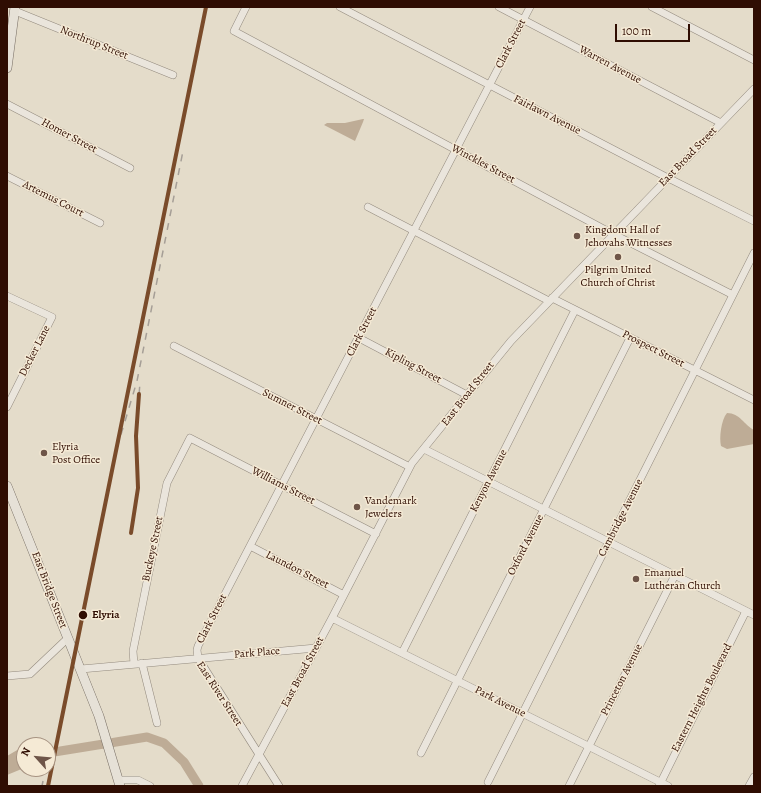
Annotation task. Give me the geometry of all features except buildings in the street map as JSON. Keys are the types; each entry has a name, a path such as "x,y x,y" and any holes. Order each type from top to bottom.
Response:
{"main road":[{"path":"7,68 15,9"},
{"name":"East Bridge Street","path":"7,486 100,716 120,783"}],"street":[{"name":"Winckles Street","path":"246,7 234,31 613,234 733,295"},
{"name":"Fairlawn Avenue","path":"340,7 668,178 754,221"},
{"name":"Warren Avenue","path":"499,7 721,123"},
{"name":"Clark Street","path":"198,658 197,650 200,640 359,338 530,7"},
{"path":"652,7 754,60"},
{"name":"Northrup Street","path":"15,9 173,75"},
{"name":"East Broad Street","path":"242,786 332,618 410,467 499,354 754,89"},
{"name":"Homer Street","path":"7,104 130,168"},
{"name":"Artemus Court","path":"7,176 100,223"},
{"name":"Prospect Street","path":"368,207 550,300 575,310 754,400"},
{"name":"Cambridge Avenue","path":"488,782 754,253"},
{"name":"Decker Lane","path":"7,296 52,317 7,407"},
{"name":"Kenyon Avenue","path":"402,653 575,310"},
{"name":"Kipling Street","path":"359,338 466,395"},
{"name":"Oxford Avenue","path":"422,752 630,338"},
{"name":"Sumner Street","path":"174,346 410,467"},
{"name":"Williams Street","path":"190,438 282,484 376,534"},
{"name":"Buckeye Street","path":"134,664 133,651 167,483 190,438"},
{"path":"424,449 754,614"},
{"name":"Laundon Street","path":"250,546 344,595"},
{"name":"Princeton Avenue","path":"569,786 675,575"},
{"name":"Eastern Heights Boulevard","path":"659,784 746,611"},
{"name":"Park Avenue","path":"332,618 589,746 659,784 668,786"},
{"path":"7,676 30,674 68,638"},
{"name":"Park Place","path":"198,658 316,648"},
{"name":"East River Street","path":"81,669 198,658 279,786"},
{"path":"142,663 157,723"},
{"path":"749,786 754,777"},
{"path":"120,783 135,779 150,786"}],"shaded area":[{"path":"364,119 355,141 324,125 327,123 345,123"},
{"path":"727,413 739,417 754,430 754,444 727,449 721,446 721,429 723,420"},
{"path":"16,751 16,771 7,775 7,756"}],"waterway":[{"path":"56,752 147,737 164,743 184,762 199,786"}],"railway":[{"path":"117,448 137,381 183,151"},
{"path":"131,533 138,488 136,436 140,382"},
{"path":"42,786 43,781"}],"transit line":[{"path":"48,786 206,7"},
{"path":"131,533 138,488 136,436 139,394"}],"place":[{"name":"Kingdom Hall of Jehovahs Witnesses","path":"577,236"},
{"name":"Pilgrim United Church of Christ","path":"618,257"},
{"name":"Elyria Post Office","path":"44,453"},
{"name":"Vandemark Jewelers","path":"357,507"},
{"name":"Emanuel Lutheran Church","path":"636,579"},
{"name":"Elyria","path":"83,615"}]}
